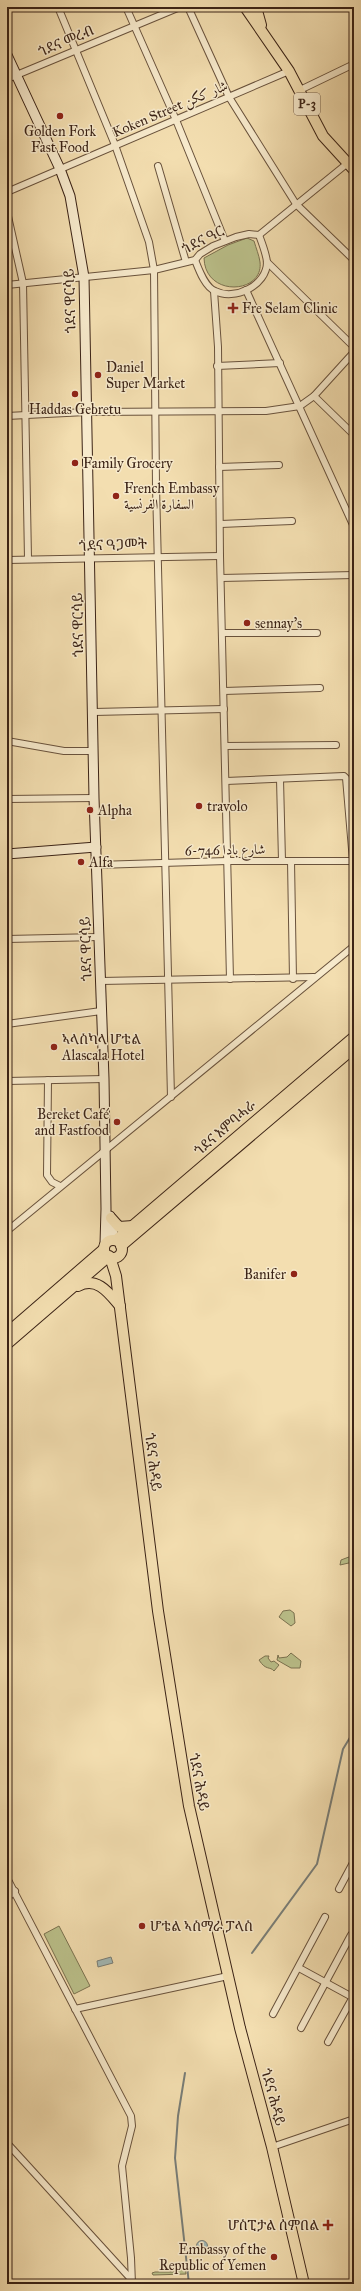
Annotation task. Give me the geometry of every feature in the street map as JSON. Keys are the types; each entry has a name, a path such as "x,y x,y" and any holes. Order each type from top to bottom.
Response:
{"main road":[{"name":"P-3","path":"245,7 289,71 323,136 352,164"},
{"name":"P-3","path":"256,7 264,34"},
{"name":"ጎደና ዋርሳይ","path":"7,55 60,169 70,196 84,278 94,712 94,798 104,1079 104,1151 112,1249"},
{"path":"7,854 96,847"},
{"name":"ጎደና እምባሓራ","path":"112,1249 133,1226 354,1037"},
{"name":"ጎደና እምባሓራ","path":"112,1249 354,1048"},
{"path":"108,1214 119,1227 133,1226"},
{"path":"7,1344 71,1290 112,1249"},
{"path":"7,1333 112,1249"},
{"name":"ጎደና ሕዳይ","path":"112,1249 121,1308 168,1683 189,1806 228,1976 272,2147 304,2284"},
{"path":"71,1290 87,1283 100,1285 121,1308"}],"street":[{"path":"58,7 77,49 116,146 149,242 154,270 154,411 162,711 164,863 171,1096"},
{"path":"126,7 176,120 225,241"},
{"name":"ጎደና መረብ","path":"7,79 180,7"},
{"path":"188,7 229,97 296,204 354,260"},
{"path":"300,90 354,64"},
{"name":"Koken Street شار ككن","path":"7,192 289,71"},
{"path":"195,260 203,278 214,291 228,294 246,290 261,278 264,273 266,262 260,235 296,204 352,164"},
{"path":"158,166 186,262"},
{"path":"7,212 23,283 28,559"},
{"name":"ጎደና ዓር","path":"7,285 154,270 195,260 200,254 225,241 249,234 260,235"},
{"path":"266,262 354,348"},
{"path":"246,290 354,527"},
{"path":"214,291 219,411 221,524 220,556 230,979"},
{"path":"7,416 86,412 266,410 300,406 314,396 354,352"},
{"path":"217,366 280,363"},
{"path":"314,396 354,435"},
{"path":"219,468 279,465"},
{"path":"221,524 292,522"},
{"name":"ጎደና ዓጋመት","path":"7,560 220,556"},
{"path":"221,578 354,575"},
{"path":"222,633 317,633"},
{"path":"224,691 320,688"},
{"path":"94,712 224,709"},
{"path":"7,741 64,751 94,750"},
{"path":"225,746 336,744"},
{"path":"226,781 344,776 346,778 353,861 354,922"},
{"path":"280,779 282,861"},
{"path":"7,799 94,798"},
{"name":"شارع بادا 746-6","path":"96,865 227,861 353,861"},
{"path":"291,861 293,978"},
{"path":"7,939 99,937"},
{"path":"7,1231 314,977 354,946"},
{"path":"101,982 314,977"},
{"path":"7,1024 101,1011"},
{"path":"7,1081 104,1079"},
{"path":"48,1080 47,1175 52,1182 60,1186"},
{"path":"339,1889 354,1861"},
{"path":"7,1878 132,2121 122,2166 131,2258 131,2283"},
{"path":"7,1898 15,1891"},
{"path":"273,2014 325,1917"},
{"path":"301,2028 351,1935"},
{"path":"299,1968 354,1997 328,2042"},
{"path":"75,2009 228,1976"},
{"path":"272,2147 354,2119"},
{"path":"7,2143 131,2283"}],"green space":[{"path":"247,238 254,241 260,262 259,273 253,280 244,285 234,287 223,285 214,280 207,271 204,258 228,245"},
{"path":"354,1555 353,1562 340,1565 341,1560"},
{"path":"290,1610 294,1613 295,1623 291,1626 279,1617 283,1611"},
{"path":"291,1653 301,1661 300,1668 291,1668 277,1660 278,1655 279,1658 287,1657"},
{"path":"265,1656 269,1656 268,1658 271,1662 274,1661 279,1665 274,1671 264,1666 259,1660"},
{"path":"59,1926 90,1986 74,1994 44,1934"},
{"path":"185,2265 186,2274 153,2275 152,2273 177,2272"}],"water":[{"path":"111,1957 113,1963 98,1967 97,1961"},
{"path":"202,2240 206,2242 208,2246 206,2250 202,2252 198,2250 196,2246 198,2242"}],"waterway":[{"path":"252,1953 317,1864 343,1749 354,1731"},
{"path":"185,2073 178,2116 175,2158 189,2284"}],"place":[{"name":"Golden Fork Fast Food","path":"60,116"},
{"name":"Fre Selam Clinic","path":"233,308"},
{"name":"Daniel Super Market","path":"98,375"},
{"name":"Haddas Gebretu","path":"75,394"},
{"name":"Family Grocery","path":"75,463"},
{"name":"French Embassy السفارة الفرنسية","path":"116,496"},
{"name":"sennay's","path":"247,623"},
{"name":"travolo","path":"199,806"},
{"name":"Alpha","path":"90,810"},
{"name":"Alfa","path":"81,862"},
{"name":"ኣላስካላ ሆቴል Alascala Hotel","path":"54,1047"},
{"name":"Bereket Café and Fastfood","path":"117,1122"},
{"name":"Banifer","path":"294,1274"},
{"name":"ሆቴል ኣስማራ ፓላስ","path":"142,1926"},
{"name":"ሆስፒታል ሰምበል","path":"328,2225"},
{"name":"Embassy of the Republic of Yemen","path":"274,2257"}]}
